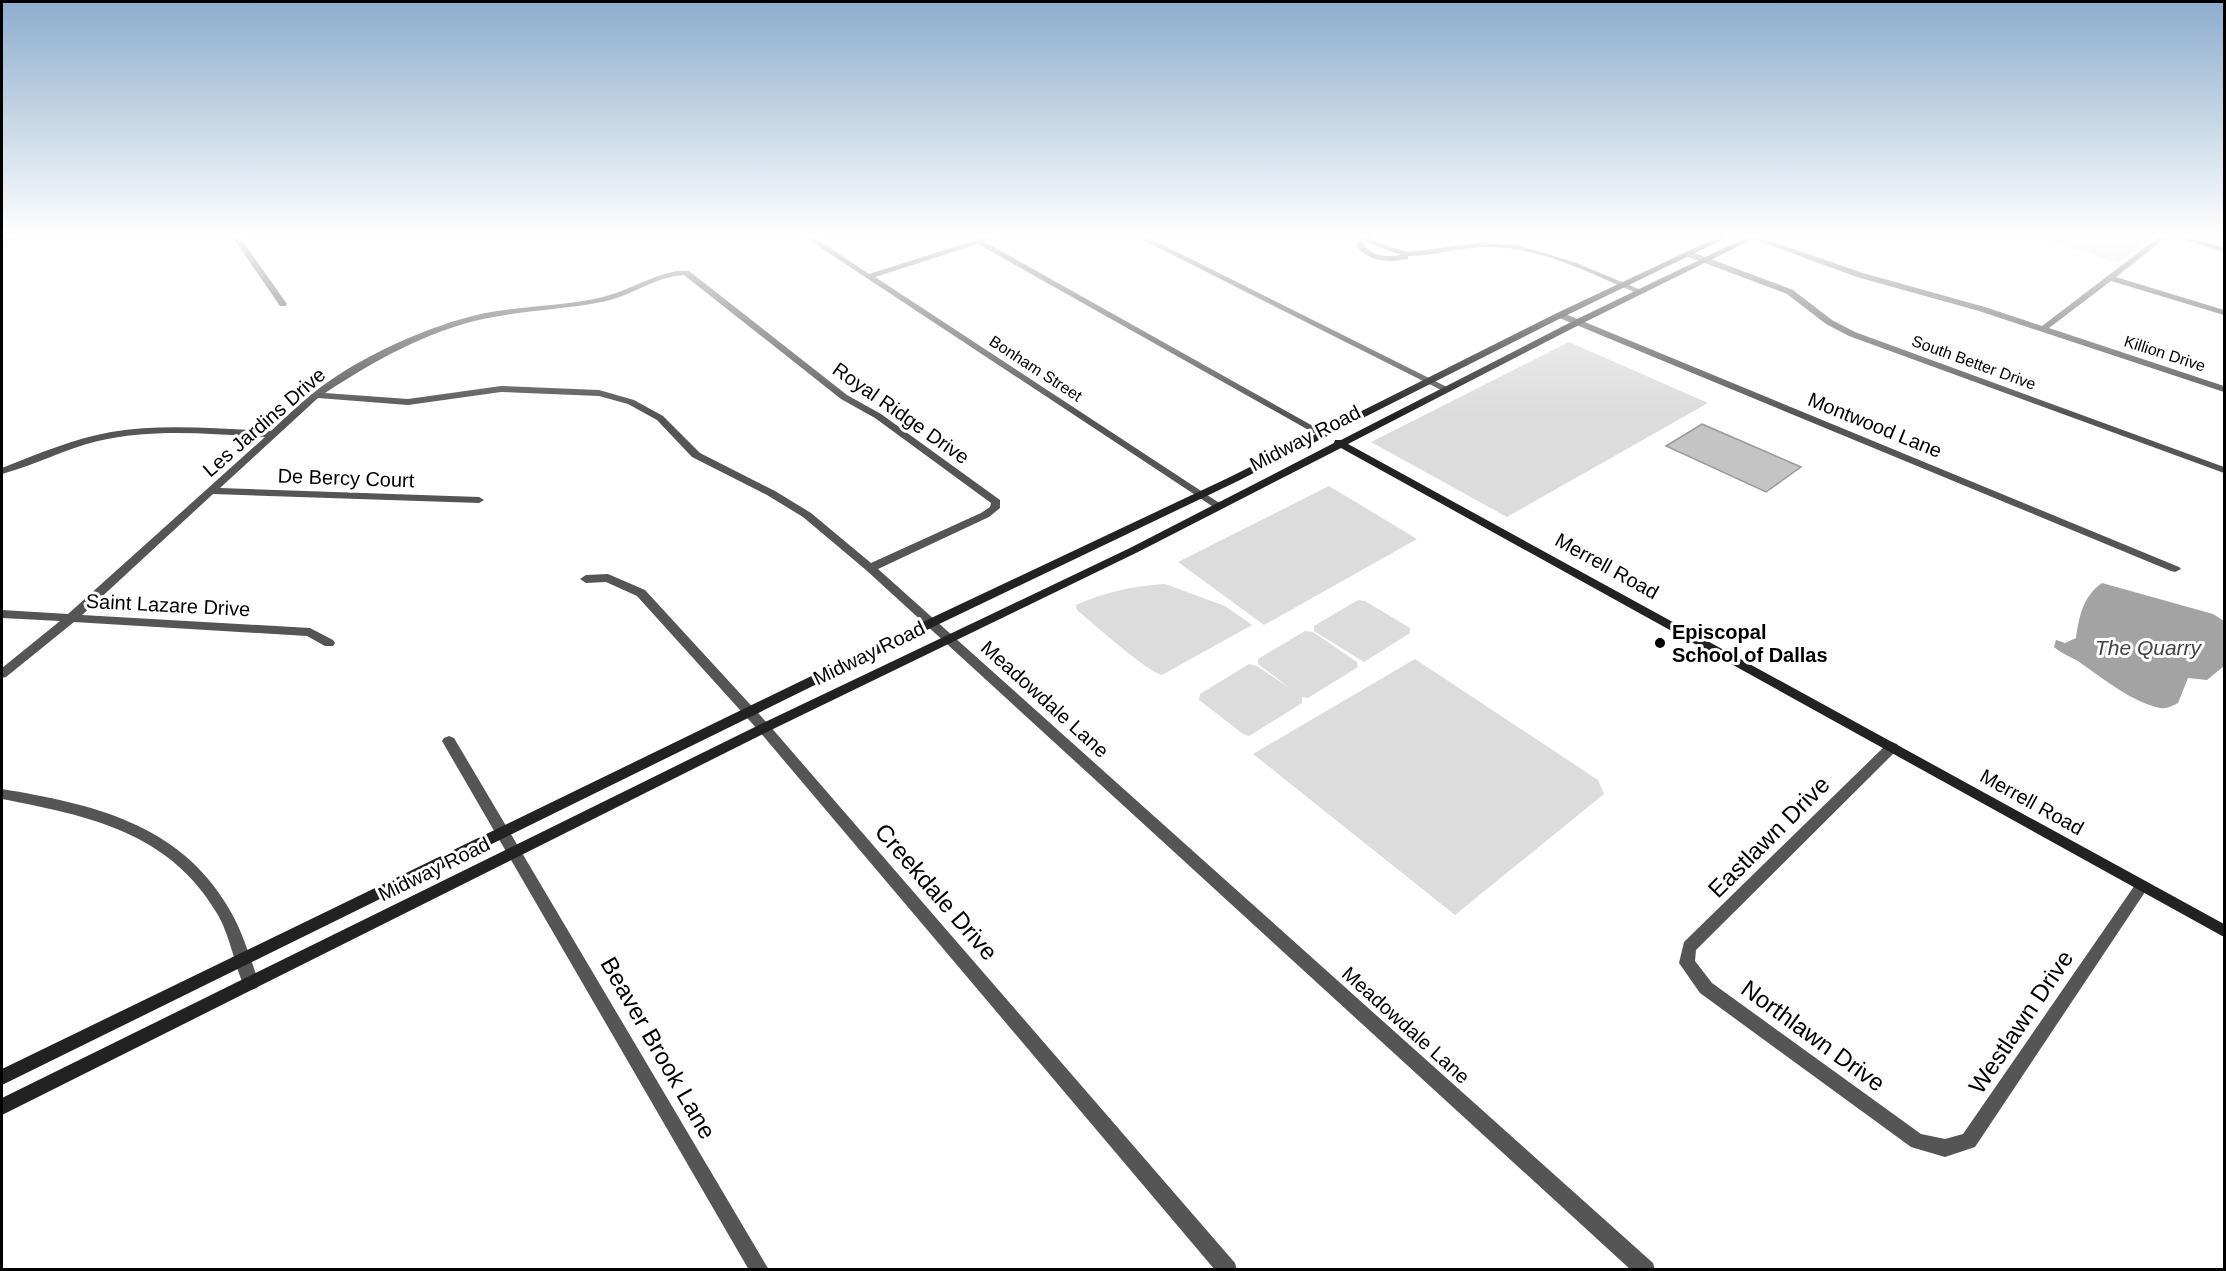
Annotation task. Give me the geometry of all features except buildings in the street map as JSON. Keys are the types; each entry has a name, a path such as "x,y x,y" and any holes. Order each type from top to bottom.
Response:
{"main road":[{"name":"Midway Road","path":"2,1077 931,623 1202,495 1602,295"},
{"name":"Midway Road","path":"2,1107 764,728 1219,506 1529,346 1635,295"},
{"path":"1512,339 1529,346"},
{"name":"Merrell Road","path":"1324,435 2224,932"}],"street":[{"path":"277,295 283,304"},
{"name":"Les Jardins Drive","path":"2,674 70,619 316,396 361,365 446,326 486,315 618,295"},
{"name":"Royal Ridge Drive","path":"714,295 844,397 878,416 996,502 995,508 985,515 870,568"},
{"name":"Bonham Street","path":"897,295 1219,506"},
{"name":"Merrell Road","path":"1074,295 1324,435"},
{"path":"1258,295 1446,389"},
{"name":"South Better Drive","path":"1794,295 1829,322 1852,334 2224,470"},
{"name":"Killion Drive","path":"1929,295 2043,329 2224,389"},
{"path":"2043,329 2087,295"},
{"path":"2166,295 2224,313"},
{"name":"Montwood Lane","path":"1560,315 2175,569"},
{"name":"Meadowdale Lane","path":"316,396 408,402 501,389 598,393 631,402 660,418 696,455 771,493 807,515 870,568 1646,1269"},
{"path":"2,471 48,453 111,435 172,431 274,434"},
{"name":"De Bercy Court","path":"212,491 479,500"},
{"name":"Creekdale Drive","path":"586,579 608,578 641,593 764,728 1228,1269"},
{"name":"Saint Lazare Drive","path":"2,614 310,632 329,643"},
{"name":"Beaver Brook Lane","path":"449,741 760,1269"},
{"name":"Eastlawn Drive","path":"1687,963 1689,947 1892,747"},
{"path":"2,794 72,806 144,833 180,856 209,889 223,911 251,983"},
{"name":"Westlawn Drive","path":"1917,1141 1945,1149 1969,1141 2142,886"},
{"name":"Northlawn Drive","path":"1687,963 1706,988 1917,1141"}],"shaded area":[{"path":"1569,342 1708,403 1507,517 1371,442"},
{"path":"1329,486 1417,539 1264,625 1178,562"},
{"path":"1165,584 1225,606 1252,625 1162,675 1154,672 1133,656 1077,610 1076,605 1108,593"},
{"path":"1358,600 1365,601 1410,628 1410,633 1364,662 1314,631 1314,626"},
{"path":"1305,631 1313,632 1357,662 1358,667 1308,698 1302,697 1302,703 1249,736 1243,734 1199,700 1200,694 1249,664 1257,666 1291,689 1258,664 1258,659"},
{"path":"1415,659 1598,780 1604,794 1455,915 1253,754"}],"water":[{"name":"The Quarry","path":"2102,583 2213,614 2224,621 2224,666 2207,680 2188,678 2178,703 2167,708 2160,708 2129,696 2057,650 2054,647 2056,640 2065,643 2076,638 2086,601"}],"place":[{"name":"Episcopal School of Dallas","path":"1660,643"}]}
